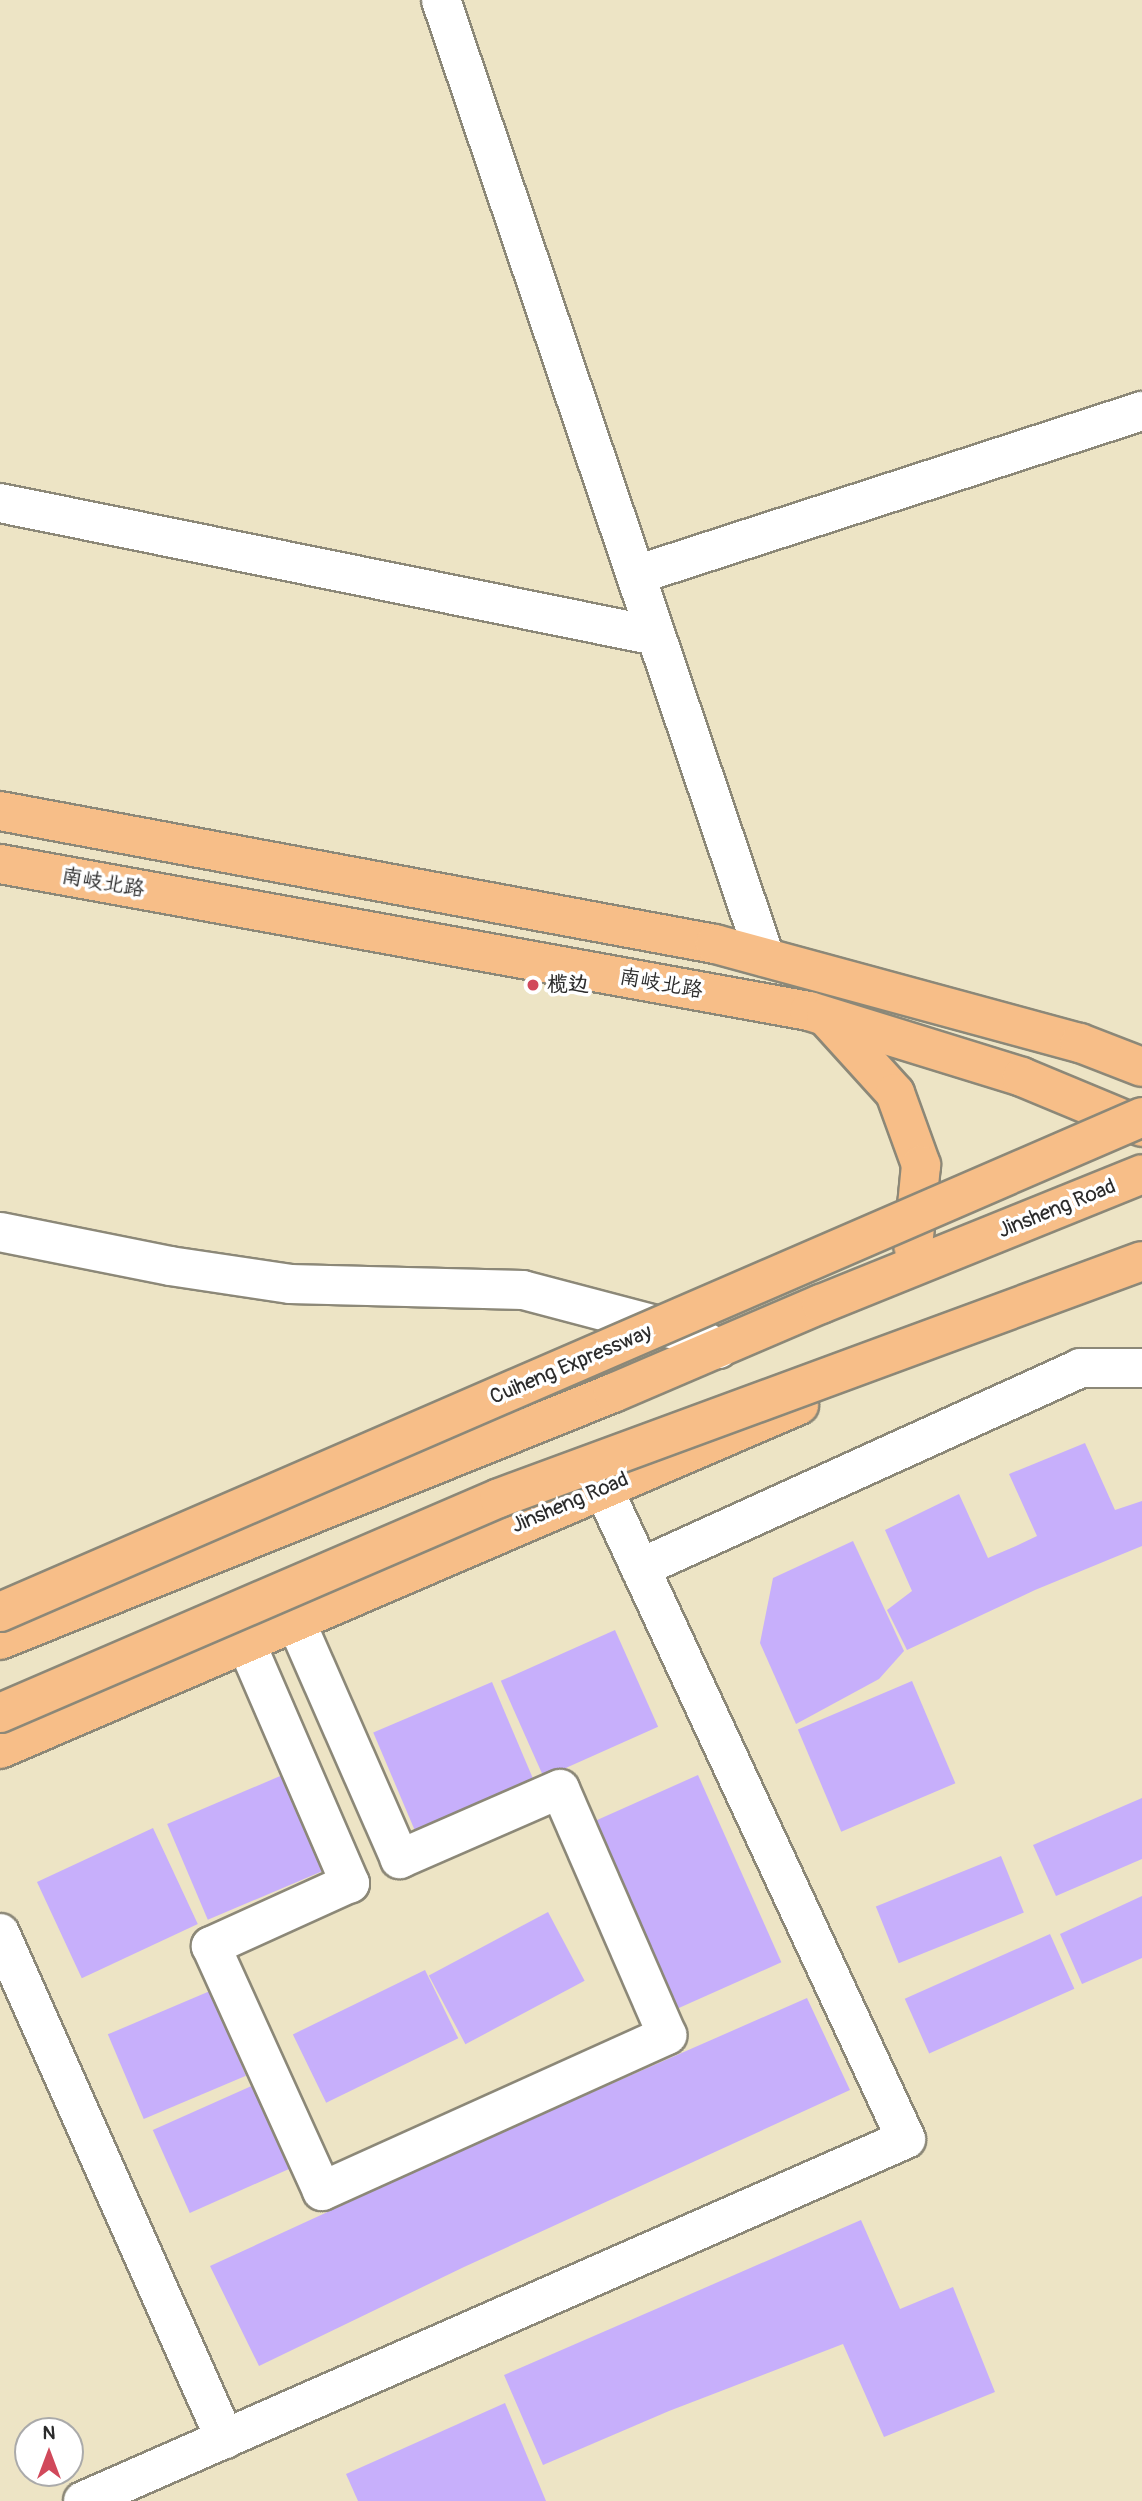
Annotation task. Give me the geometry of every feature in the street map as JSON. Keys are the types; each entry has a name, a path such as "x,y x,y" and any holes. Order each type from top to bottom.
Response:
{"main road":[{"path":"0,811 715,944 1080,1042 1142,1067"},
{"name":"南岐北路","path":"0,864 827,1017 1022,1077 1142,1127"},
{"path":"827,1017 895,1093 920,1165 914,1244 893,1276"},
{"path":"1080,1042 1142,1048"},
{"name":"Cuiheng Expressway","path":"0,1612 1142,1117"},
{"name":"Jinsheng Road","path":"0,1640 1142,1174"},
{"path":"0,1713 499,1498 1142,1261"},
{"name":"Jinsheng Road","path":"0,1749 603,1488 1142,1261"}],"street":[{"path":"441,0 765,957"},
{"path":"636,575 1142,411"},
{"path":"0,503 656,636"},
{"path":"0,1232 170,1266 290,1284 523,1290 696,1336 718,1349"},
{"path":"640,1567 1080,1368 1142,1368"},
{"path":"83,2501 906,2138 603,1488"},
{"path":"246,1643 350,1883 211,1946 323,2191 667,2035 560,1789 400,1859 296,1622"},
{"path":"0,1933 225,2439"}],"building":[{"path":"1085,1443 1115,1510 1142,1501 1142,1546 1035,1590 907,1650 887,1610 912,1591 885,1530 959,1494 988,1558 1016,1546 1037,1536 1009,1474"},
{"path":"853,1541 904,1651 879,1679 796,1724 760,1643 773,1578"},
{"path":"615,1630 658,1727 544,1778 501,1681"},
{"path":"912,1681 955,1783 841,1832 798,1729"},
{"path":"492,1682 534,1780 415,1831 373,1732"},
{"path":"285,1774 326,1870 208,1920 167,1824"},
{"path":"698,1775 781,1962 673,2011 589,1823"},
{"path":"1142,1798 1142,1859 1056,1896 1033,1845"},
{"path":"153,1828 198,1924 82,1978 37,1882"},
{"path":"1001,1856 1024,1913 899,1963 876,1907"},
{"path":"1142,1896 1142,1958 1082,1984 1060,1934"},
{"path":"548,1912 585,1981 465,2044 429,1975"},
{"path":"1050,1934 1074,1989 929,2053 905,1999"},
{"path":"425,1970 458,2038 326,2103 293,2034"},
{"path":"210,1991 246,2076 144,2119 108,2034"},
{"path":"807,1998 850,2090 464,2267 259,2366 210,2266 515,2126"},
{"path":"256,2084 293,2167 190,2213 153,2130"},
{"path":"861,2220 900,2309 953,2287 995,2392 884,2437 843,2344 669,2411 543,2465 504,2375"},
{"path":"505,2403 546,2501 358,2501 346,2474"}],"place":[{"name":"榄边","path":"533,985"}]}
